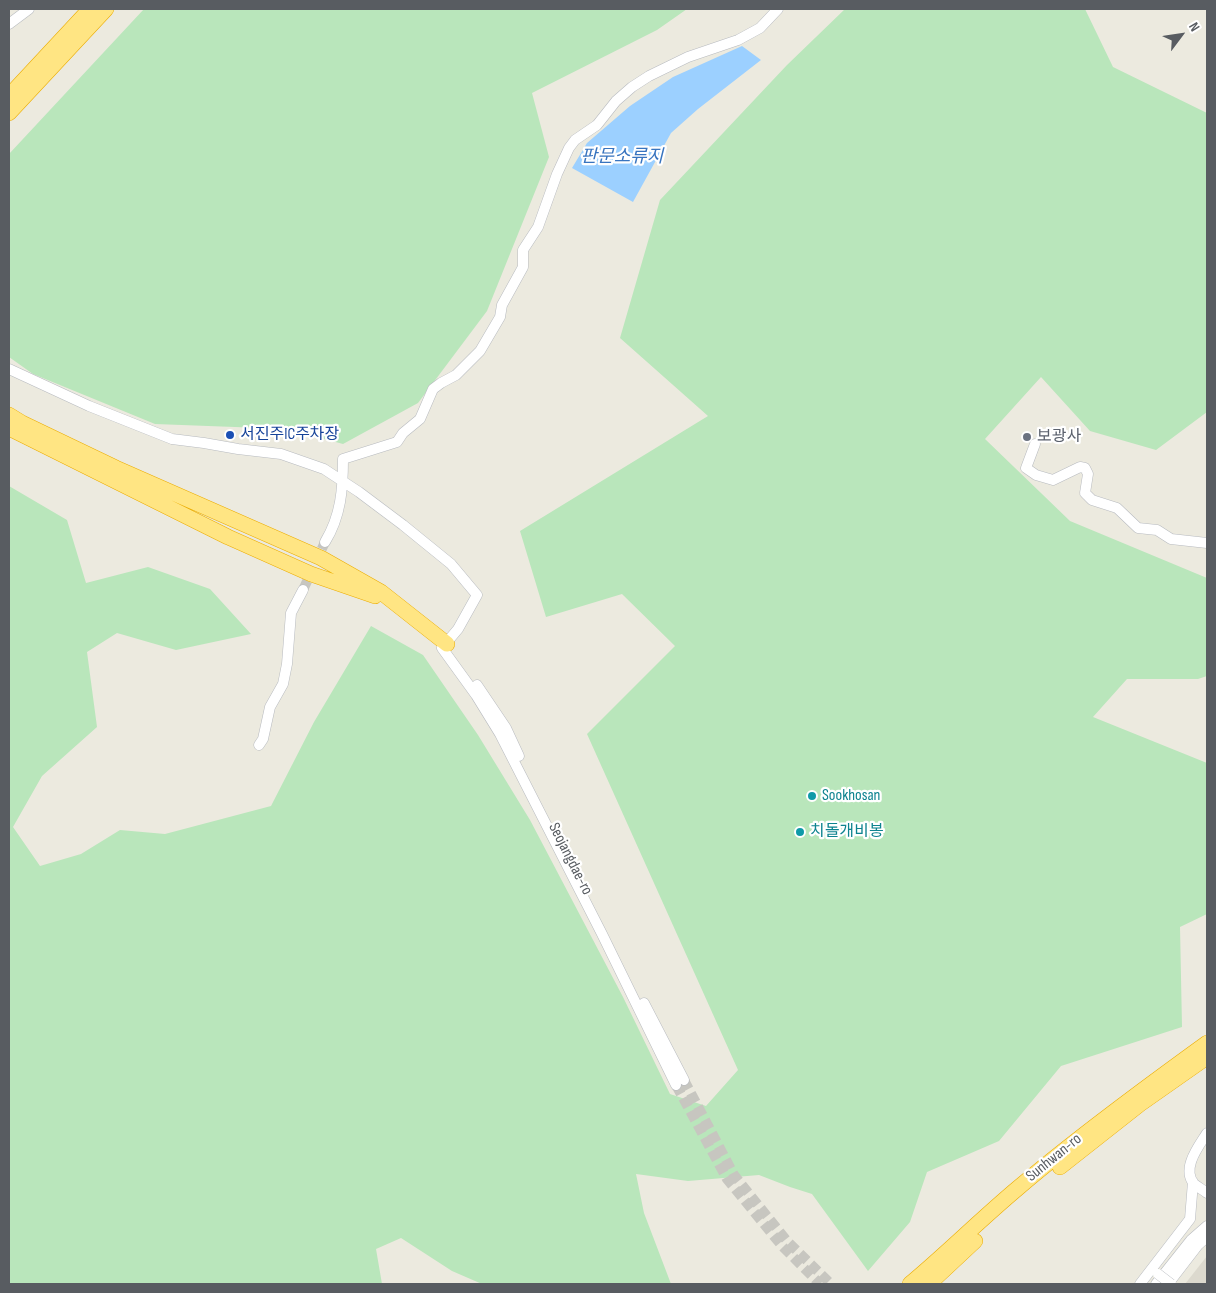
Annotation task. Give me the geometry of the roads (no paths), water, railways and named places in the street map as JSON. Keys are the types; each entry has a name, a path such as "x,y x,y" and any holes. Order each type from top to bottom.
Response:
{"highway":[{"path":"9,96 90,9"},
{"path":"9,113 106,9"},
{"path":"12,421 228,537 311,574 378,597 444,646"},
{"name":"Sunhwan-ro","path":"910,1284 1017,1189 1084,1134 1207,1043"},
{"name":"Sunhwan-ro","path":"929,1284 1019,1199 1140,1104 1207,1057"}],"street":[{"path":"9,24 28,9"},
{"path":"326,542 334,528 339,512 343,482 343,459 397,442 420,419 433,389 456,376 480,351 500,317 502,305 524,267 523,250 538,227 569,148 575,140 597,125 616,101 632,87 688,57 738,40 760,28 778,9"},
{"path":"9,369 89,406 172,439 238,450 281,454 324,469 403,525 451,564 476,595 458,629 444,646"},
{"path":"1035,444 1026,468 1036,475 1053,480 1080,467 1085,468 1088,474 1085,493 1092,500 1117,508 1138,528 1157,530 1170,539 1207,543"},
{"path":"259,745 263,739 270,707 283,684 287,664 291,613 303,590"},
{"name":"Seojangdae-ro","path":"444,646 500,734 680,1082"},
{"path":"1155,1276 1190,1219 1193,1182 1190,1169 1193,1156 1207,1133"},
{"path":"1193,1182 1207,1194"},
{"path":"1140,1284 1155,1276 1207,1226"},
{"path":"1155,1276 1170,1284 1198,1245 1207,1237"}],"water":[{"name":"판문소류지","path":"742,46 761,60 698,109 671,133 633,202 572,168 587,143 630,106 673,77"}],"tunnel":[{"path":"303,590 325,542"},
{"path":"684,1080 734,1175 787,1241 831,1284"},
{"path":"676,1085 727,1179 782,1246 820,1284"}],"place":[{"name":"서진주IC주차장","path":"230,435"},
{"name":"보광사","path":"1027,437"},
{"name":"Sookhosan","path":"812,796"},
{"name":"치돌개비봉","path":"800,832"}]}
